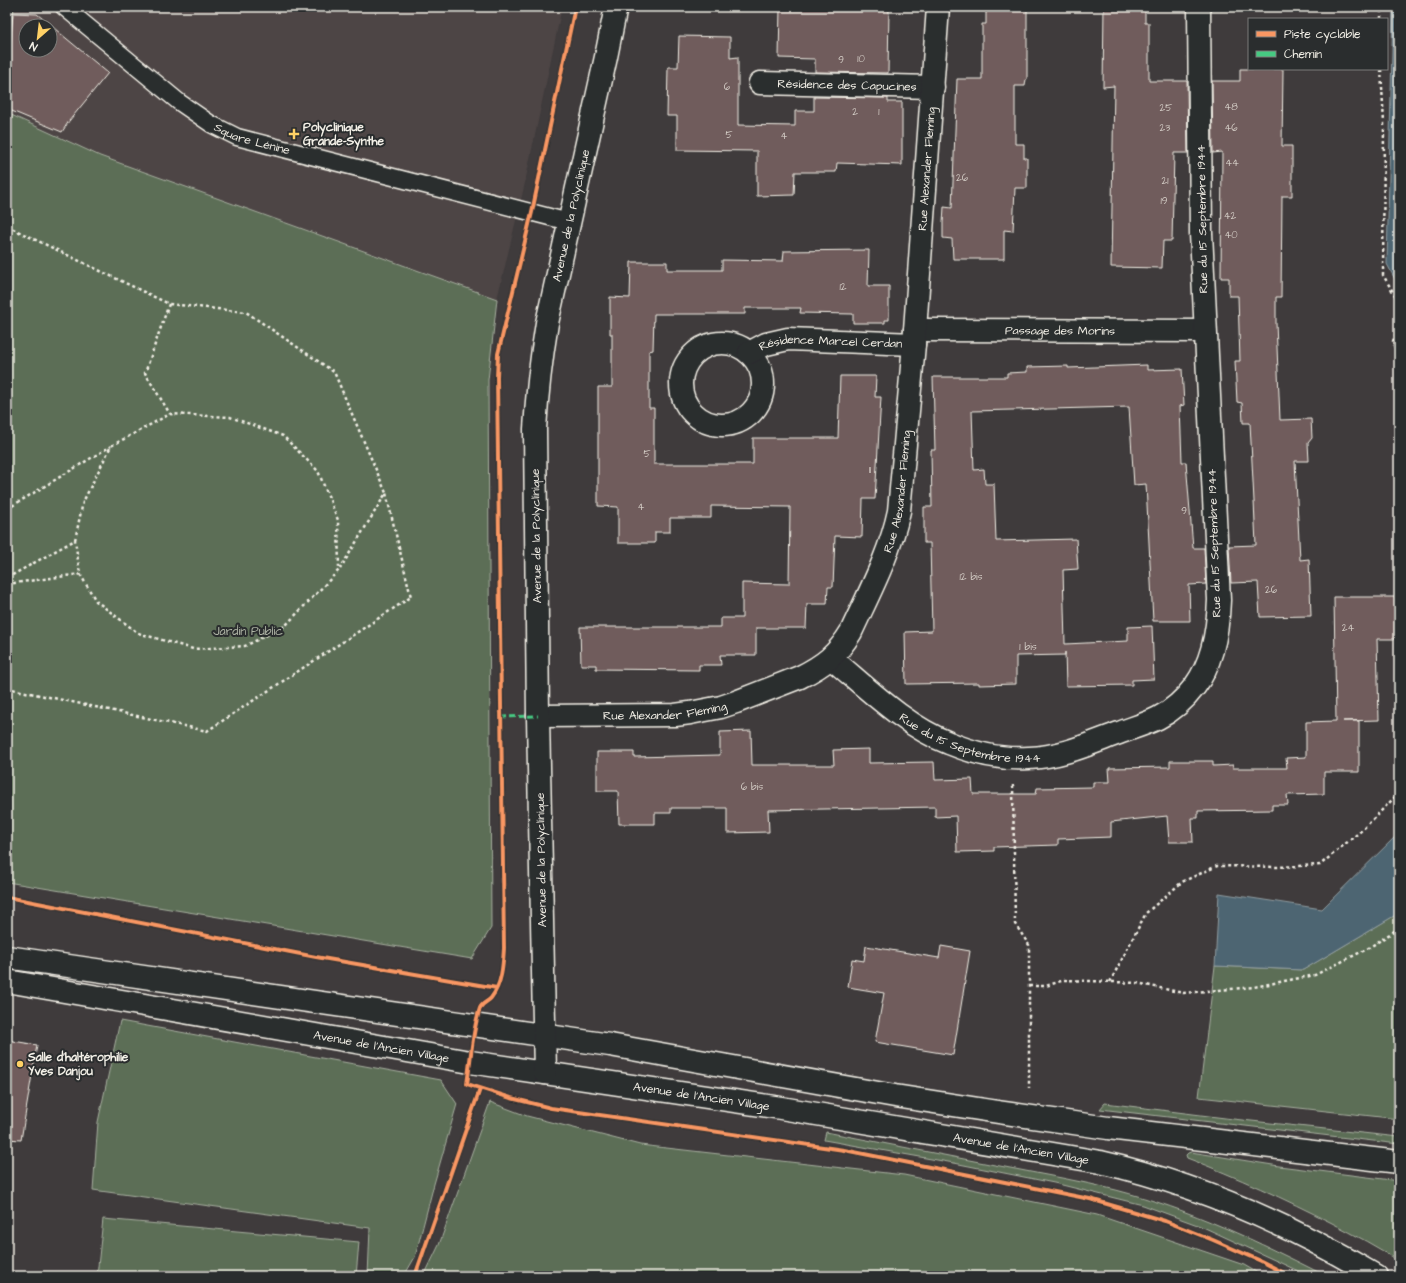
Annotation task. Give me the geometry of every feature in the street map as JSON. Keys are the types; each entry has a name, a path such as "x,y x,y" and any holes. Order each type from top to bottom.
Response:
{"street":[{"name":"Avenue de la Polyclinique","path":"545,1073 538,716 536,403 540,363 547,323 616,7"},
{"name":"Rue Alexander Fleming","path":"538,716 675,715 706,710 736,702 812,671 831,658 845,642 851,632 885,558 896,529 901,498 938,7"},
{"name":"Rue du 15 Septembre 1944","path":"831,658 892,708 935,737 977,752 1013,759 1043,757 1072,751 1159,718 1195,686 1202,674 1213,645 1216,632 1219,600 1201,233 1199,7"},
{"name":"Résidence des Capucines","path":"760,83 933,87"},
{"name":"Passage des Morins","path":"914,337 1205,330"},
{"name":"Résidence Marcel Cerdan","path":"749,353 766,344 788,339 914,337"},
{"path":"7,957 610,1045 895,1096 1108,1128 1399,1162"},
{"name":"Avenue de l'Ancien Village","path":"7,981 470,1062 781,1108 1100,1162 1127,1168 1198,1191 1265,1218 1376,1276"}],"lane":[{"name":"Square Lénine","path":"64,7 179,102 211,124 237,137 569,222"}],"path":[{"path":"1381,7 1381,18"},
{"path":"1382,70 1384,123 1383,275 1399,302"},
{"path":"7,226 169,304 246,312 334,372 386,493 411,597 207,731 7,688"},
{"path":"169,304 145,373 170,414"},
{"path":"1399,328 1394,341 1399,365"},
{"path":"7,509 111,446 170,414 230,417 282,436 318,471 338,520 339,570"},
{"path":"111,446 83,502 75,540 80,574 96,601 138,633 192,649 245,646 285,626 339,570 386,493"},
{"path":"7,578 75,540"},
{"path":"7,584 80,574"},
{"path":"1013,759 1015,924 1029,945 1029,1116"},
{"path":"1110,982 1146,913 1182,882 1217,866 1278,867 1320,865 1362,830 1399,792"},
{"path":"1029,986 1046,986 1064,980 1137,983 1183,993 1254,987 1315,975 1367,949 1399,928"}],"shaded area":[{"name":"Polyclinique Grande-Synthe","path":"14,7 562,7 524,187 497,299 100,156 7,113 7,87"}],"green space":[{"path":"7,7 14,7 7,90"},
{"name":"Jardin Public","path":"7,113 100,156 497,299 488,380 491,928 472,959 7,882"},
{"path":"1399,913 1399,1119 1199,1097 1215,966 1303,970"},
{"path":"120,1021 441,1080 457,1104 415,1257 404,1276 368,1276 370,1228 93,1190 98,1122"},
{"path":"490,1102 527,1116 640,1145 904,1175 1097,1215 1244,1265 1263,1276 424,1276 439,1245"},
{"path":"1105,1103 1399,1137 1399,1144 1100,1109"},
{"path":"826,1132 1076,1181 1144,1198 1224,1227 1326,1276 1309,1276 1203,1227 1143,1205 1054,1183 954,1163 824,1140"},
{"path":"1191,1152 1279,1166 1399,1181 1399,1261 1358,1237 1297,1205 1187,1158 1186,1155"},
{"path":"103,1219 359,1242 356,1276 97,1276"}],"water":[{"path":"1393,7 1399,7 1399,287 1387,264"},
{"path":"1399,833 1399,913 1303,970 1215,966 1219,893 1322,909"}],"building":[{"path":"780,7 889,8 888,73 815,72 815,59 779,58"},
{"path":"986,7 1027,7 1027,79 1025,86 1015,86 1015,144 1024,144 1024,158 1027,158 1027,188 1015,188 1013,231 1004,230 1004,259 953,259 952,239 943,238 943,223 944,207 952,208 957,79 982,79 982,24 986,24"},
{"path":"1104,7 1145,7 1145,23 1149,23 1149,81 1187,81 1188,153 1174,153 1172,241 1163,241 1162,268 1111,267 1114,86 1103,87"},
{"path":"13,13 37,14 42,18 18,18 18,58 58,58 58,31 108,73 69,121 62,132 7,109 7,87"},
{"path":"679,36 730,37 730,58 738,57 738,125 795,126 795,111 814,111 814,97 888,98 888,102 902,102 902,165 837,163 836,172 795,172 794,195 757,196 757,151 677,150 677,116 667,116 668,67 678,67"},
{"path":"1240,69 1283,70 1282,146 1292,146 1292,196 1282,196 1281,297 1276,297 1280,420 1311,419 1312,438 1308,443 1309,461 1295,461 1300,560 1309,559 1311,616 1260,617 1258,582 1231,583 1229,546 1256,545 1250,423 1243,423 1242,403 1237,402 1235,361 1240,361 1238,296 1229,296 1229,278 1221,278 1222,152 1213,153 1212,81 1240,81"},
{"path":"869,250 868,286 889,286 889,320 885,320 885,323 853,323 853,314 800,313 801,308 745,308 745,314 654,314 653,350 649,351 649,408 654,408 654,464 753,464 753,438 838,438 840,376 876,376 875,397 881,397 875,499 863,499 862,537 835,536 833,587 828,587 827,604 807,604 806,628 756,628 756,655 720,655 721,665 699,665 699,670 596,669 596,665 581,665 580,627 721,627 721,618 742,618 742,583 789,584 790,507 711,506 711,518 670,518 670,532 655,532 655,543 618,543 618,507 598,506 598,387 612,387 610,297 630,298 631,262 667,262 667,270 722,270 722,260 783,261 784,251"},
{"path":"1147,365 1147,370 1182,369 1184,405 1180,406 1182,462 1186,462 1193,548 1204,548 1206,584 1189,585 1190,621 1153,621 1146,484 1134,485 1129,407 972,411 974,470 984,469 985,484 994,484 996,541 1076,539 1078,569 1063,570 1065,644 1128,641 1128,627 1152,626 1154,679 1132,680 1132,685 1066,686 1065,652 1065,655 1016,656 1016,684 906,684 905,632 932,631 930,543 924,543 924,507 932,507 931,450 935,450 933,377 1007,377 1007,373 1027,372 1027,367 1068,366 1068,368"},
{"path":"1334,597 1399,597 1399,639 1377,639 1379,720 1343,721 1359,721 1359,772 1324,772 1324,794 1287,795 1288,805 1272,805 1272,810 1198,811 1198,818 1192,818 1193,842 1169,842 1167,816 1111,822 1111,837 1058,839 1058,845 994,847 994,851 957,852 956,816 935,817 935,807 768,810 769,832 727,833 727,808 671,808 671,813 655,813 655,824 619,824 618,791 597,791 597,752 634,752 634,757 720,755 720,732 751,731 752,765 834,765 833,750 869,749 869,763 934,762 935,780 972,779 973,794 1036,794 1037,788 1093,787 1093,782 1110,782 1109,768 1170,767 1170,761 1213,761 1213,766 1233,765 1233,768 1287,768 1286,758 1306,757 1306,722 1336,721"},
{"path":"866,946 939,958 941,946 970,951 953,1055 875,1042 884,993 848,987 852,959 864,961"},
{"name":"Salle d'haltérophilie Yves Danjou","path":"7,1040 37,1045 21,1140 7,1139"}],"marked path":[{"path":"501,717 538,716"}],"cycle path":[{"path":"575,7 532,212 498,354 497,377 504,948 498,987 491,998 481,1006 477,1017 467,1084 511,1098 551,1108 844,1150 1090,1199 1165,1221 1261,1261 1290,1276"},
{"path":"7,897 316,957 497,988"},
{"path":"415,1276 480,1089"}],"place":[{"name":"Polyclinique Grande-Synthe","path":"294,134"},
{"name":"Salle d'haltérophilie Yves Danjou","path":"20,1064"}]}
